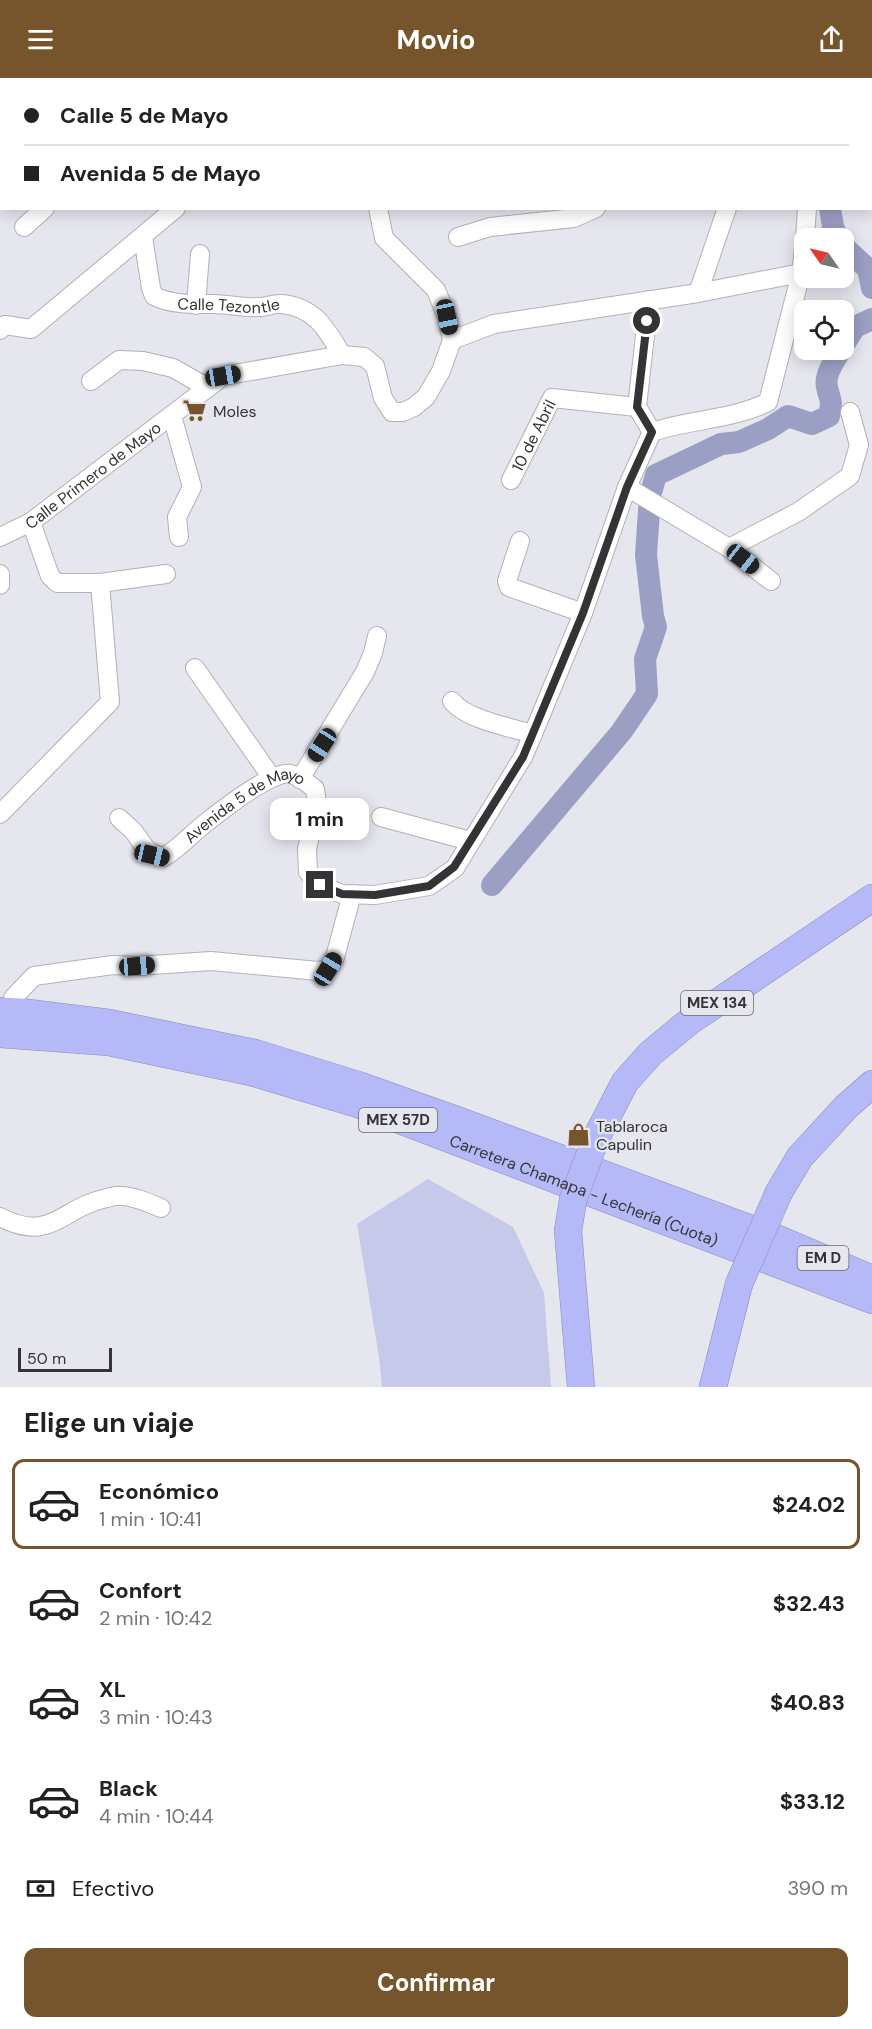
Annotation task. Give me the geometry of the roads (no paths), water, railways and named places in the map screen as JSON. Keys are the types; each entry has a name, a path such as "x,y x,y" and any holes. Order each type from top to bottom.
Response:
{"highway":[{"name":"MEX 134","path":"581,1387 568,1231 573,1200 594,1140 625,1082 651,1053 690,1021 872,898"},
{"name":"Carretera Chamapa - Lechería (Cuota)","path":"7,1004 20,1012 109,1023 255,1053 358,1085 452,1118 773,1237"},
{"name":"Carretera Chamapa - Lechería (Cuota)","path":"0,1034 109,1042 251,1072 355,1103 781,1264"},
{"path":"713,1387 739,1284 779,1192 800,1157 830,1124 872,1084"},
{"path":"773,1237 833,1253 872,1259"},
{"name":"EM D","path":"773,1237 872,1280"},
{"path":"781,1264 872,1309"},
{"name":"EM D","path":"781,1264 872,1300"}],"street":[{"path":"24,227 43,210"},
{"path":"0,330 5,326 32,329 174,210"},
{"path":"378,210 384,238 436,290 447,317 452,340 494,324 794,274"},
{"path":"458,237 490,227 574,218 592,210"},
{"path":"698,292 726,210"},
{"path":"806,228 807,210"},
{"name":"Calle Tezontle","path":"143,237 154,296 162,300 196,305 259,307 280,304 303,308 325,327 342,355"},
{"path":"196,305 200,254"},
{"path":"649,300 637,407 652,432 669,426 750,411 768,402 797,288"},
{"name":"Calle Primero de Mayo","path":"0,537 31,522 223,376 342,355 364,357 375,366 383,398 392,412 403,412 414,408 426,397 441,371 452,340"},
{"path":"91,381 119,360 143,361 173,368 208,388"},
{"name":"10 de Abril","path":"511,480 552,398 637,407"},
{"path":"729,548 798,512 850,476 859,445 850,412"},
{"path":"172,416 192,488 177,517 179,537"},
{"name":"Avenida 5 de Mayo","path":"119,818 137,835 143,848 152,855 164,857 172,853 206,822 272,778 282,774 292,774 315,789 317,804 307,849 308,872 320,885 342,894 375,895 429,886 454,867 523,757 583,613 628,488 652,432"},
{"path":"628,488 729,548 771,581"},
{"path":"31,522 53,581 57,583 100,583 166,574"},
{"path":"520,541 507,582 509,587 583,613"},
{"path":"0,574 0,585"},
{"path":"0,814 110,702 100,583"},
{"path":"300,779 365,672 377,636"},
{"path":"195,668 272,778"},
{"path":"452,701 458,708 489,721 533,734"},
{"path":"381,817 470,841"},
{"path":"7,1004 34,976 113,965 137,966 211,961 318,971 328,969 335,957 352,894"},
{"path":"0,1217 16,1225 42,1228 94,1201 121,1196 161,1208"}],"waterway":[{"path":"830,210 833,228"},
{"path":"854,256 868,269 872,288"},
{"path":"854,329 872,319"},
{"path":"492,885 622,731 647,694 645,659 656,627 646,555 650,496 656,475 721,444 739,442 768,429 788,416 812,424 829,416 831,403 826,383 835,360"}],"place":[{"name":"Moles","path":"195,411"},
{"name":"Tablaroca Capulin","path":"578,1135"}]}
